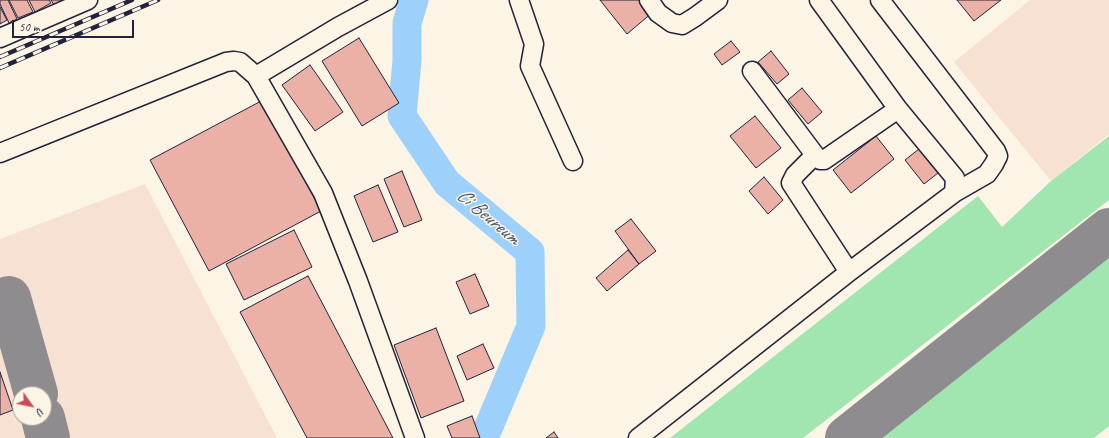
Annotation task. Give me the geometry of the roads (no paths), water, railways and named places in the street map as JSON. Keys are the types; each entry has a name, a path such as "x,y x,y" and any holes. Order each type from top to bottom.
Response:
{"street":[{"path":"256,76 338,27 388,0"},
{"path":"519,0 534,44 530,66 573,161"},
{"path":"649,0 658,13 672,23 682,25 718,0"},
{"path":"819,0 898,109 954,178 954,194"},
{"path":"638,438 849,272 954,194 987,174 994,164 998,156 996,150 880,0"},
{"path":"0,38 77,2"},
{"path":"0,153 226,62 240,62 256,76 323,193 358,282 415,438"},
{"path":"752,71 820,160 824,160 898,109"},
{"path":"815,155 795,175 791,183 849,272"}],"waterway":[{"name":"Ci Beureum","path":"414,0 407,23 407,60 402,116 447,183 530,252 531,326 484,438"}],"railway":[{"path":"0,57 132,0"},
{"path":"0,68 158,0"}]}
